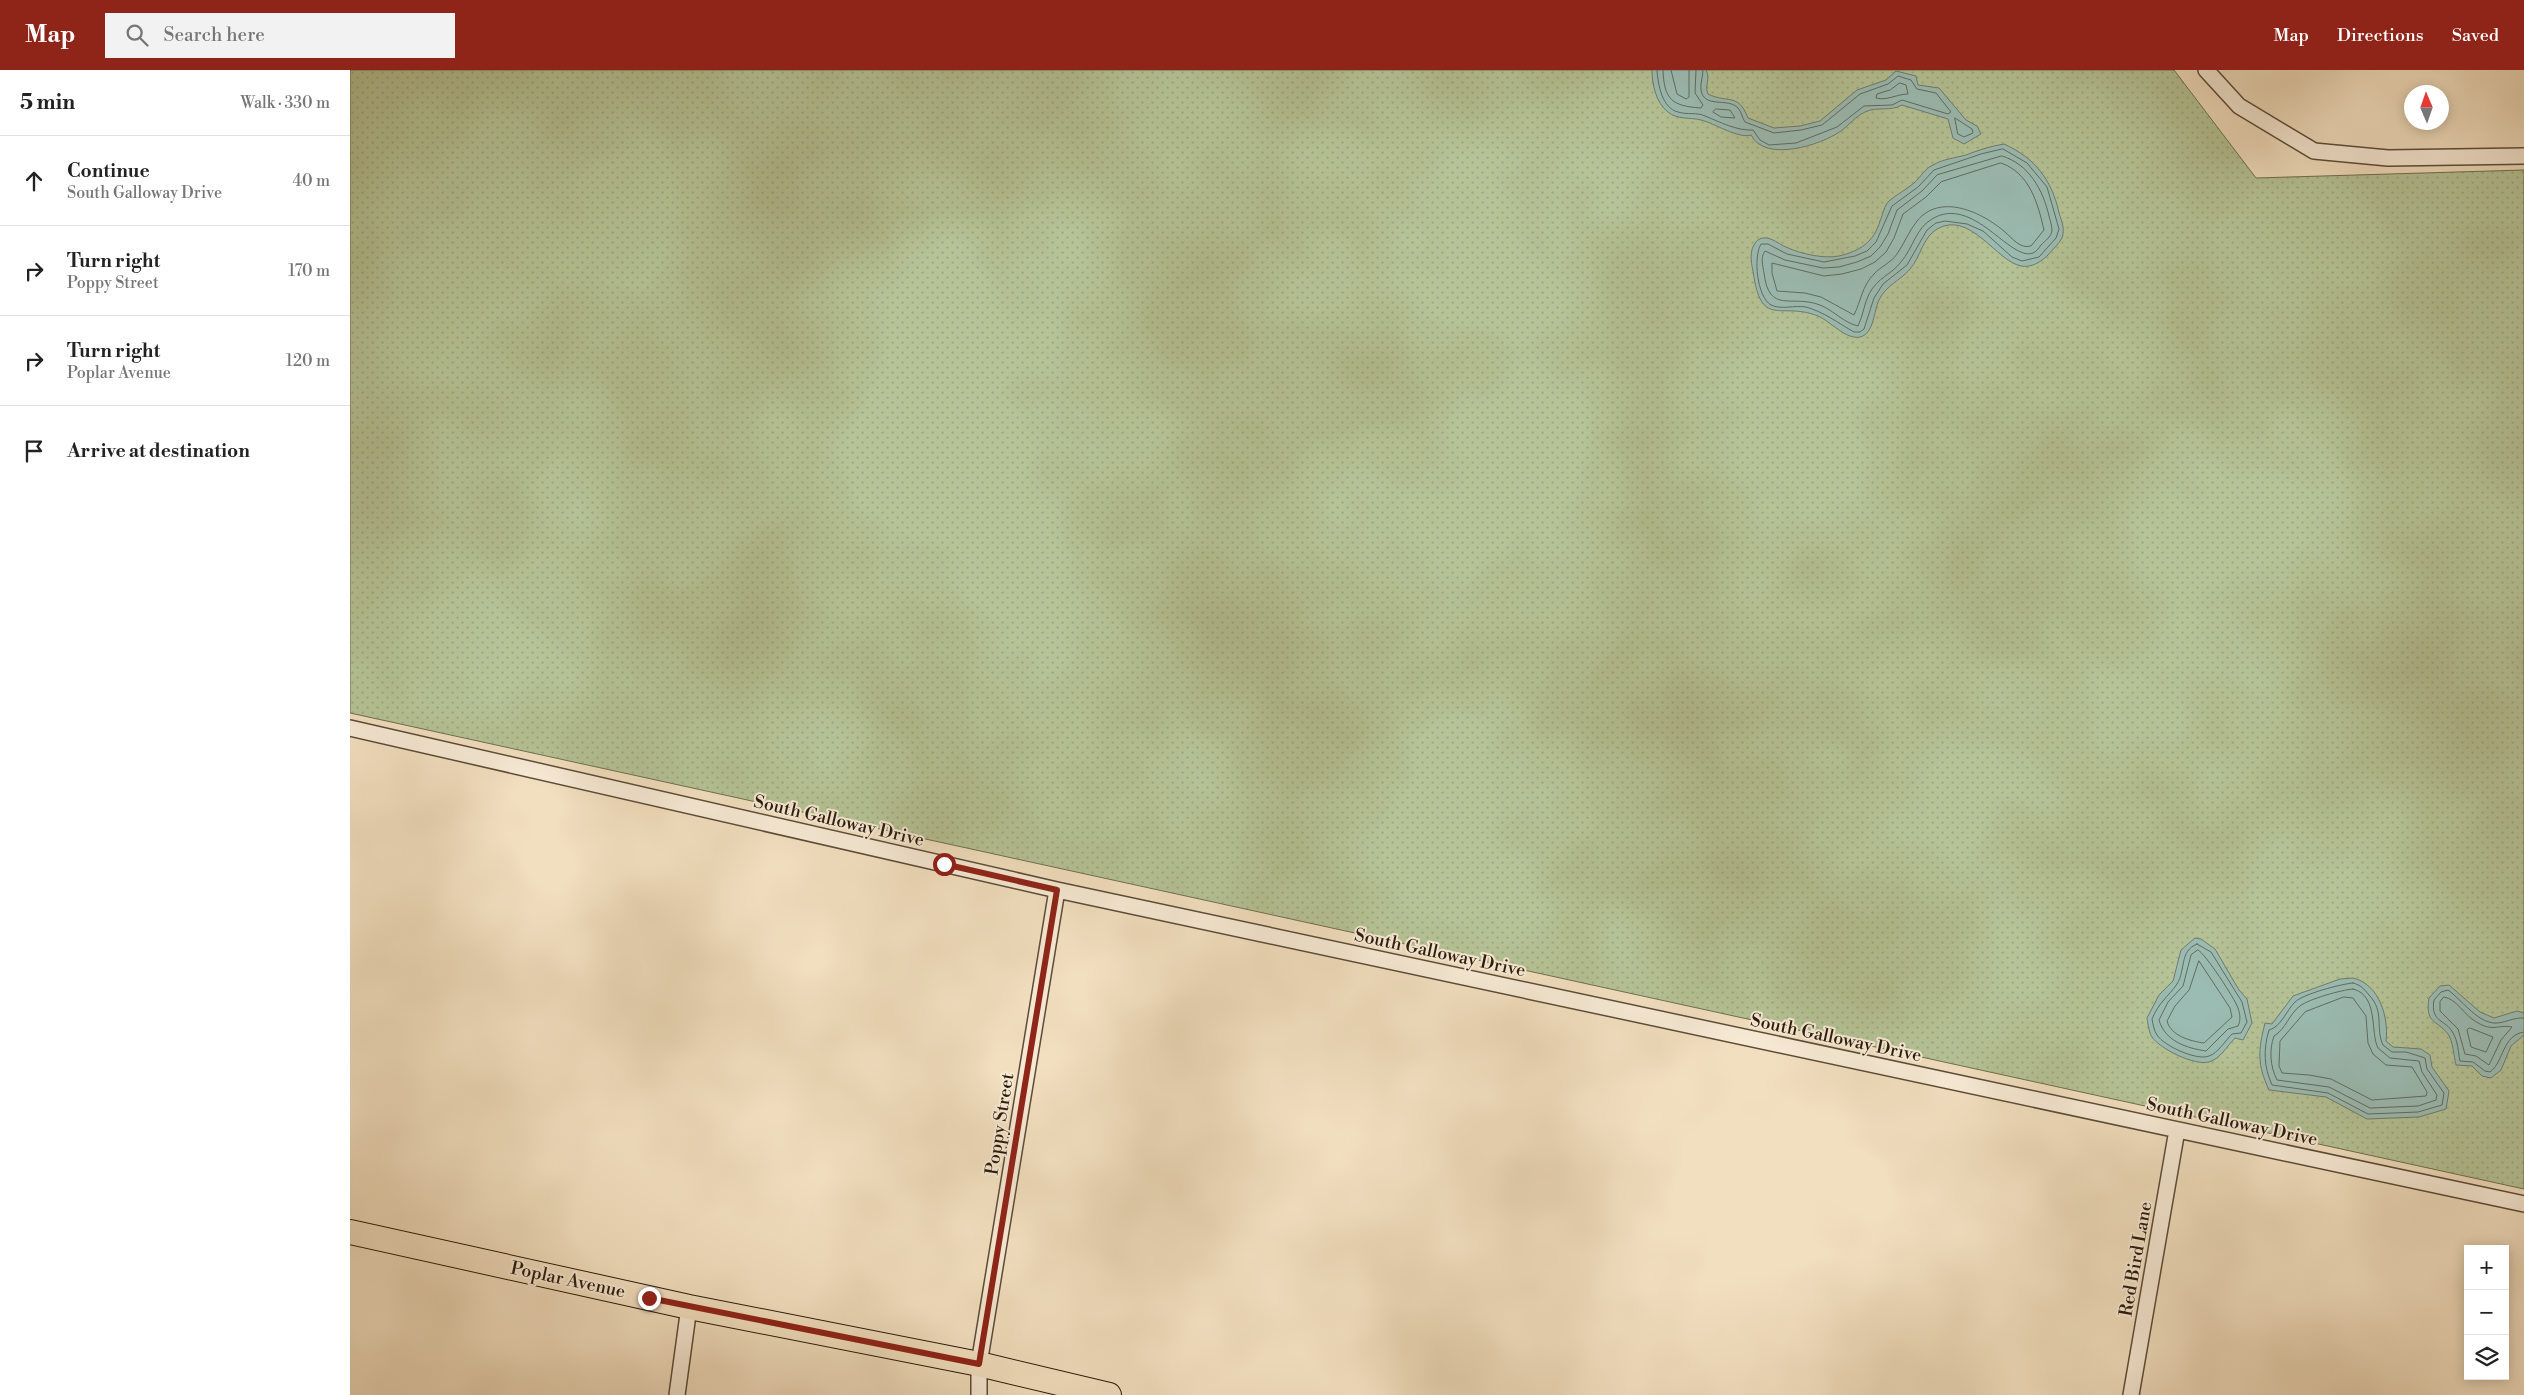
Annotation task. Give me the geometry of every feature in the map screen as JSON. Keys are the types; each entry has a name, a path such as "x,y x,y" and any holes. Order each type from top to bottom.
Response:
{"main road":[{"name":"Poplar Avenue","path":"350,1232 689,1306 979,1364 1109,1395"}],"street":[{"path":"2206,70 2239,106 2314,151 2388,158 2524,156"},
{"name":"South Galloway Drive","path":"350,728 1057,890 2524,1204"},
{"name":"Poppy Street","path":"980,1395 979,1364 1057,890"},
{"name":"Red Bird Lane","path":"2132,1395 2177,1130"},
{"path":"677,1395 689,1306"}],"green space":[{"path":"350,70 2174,70 2256,178 2524,170 2524,1189 350,713"}],"water":[{"path":"1652,70 1706,70 1708,94 1736,102 1744,110 1748,118 1774,128 1800,126 1820,121 1857,90 1886,80 1896,71 1916,76 1918,85 1939,88 1966,120 1977,126 1981,134 1964,144 1953,138 1948,119 1902,105 1865,112 1841,131 1807,146 1780,150 1768,148 1758,143 1751,135 1740,135 1701,120 1672,115 1660,104 1654,87"},
{"path":"2004,144 2033,163 2047,180 2056,201 2063,226 2062,238 2048,255 2039,262 2021,266 2012,262 1982,238 1961,226 1949,225 1937,229 1928,237 1910,269 1882,295 1877,304 1871,327 1865,335 1860,337 1849,336 1818,316 1805,312 1774,310 1767,307 1761,301 1751,260 1752,249 1758,240 1763,238 1770,239 1785,247 1806,254 1820,256 1833,257 1853,251 1860,248 1874,235 1889,201 1914,183 1930,167 1945,160"},
{"path":"2195,938 2201,939 2215,949 2239,990 2247,999 2252,1023 2243,1040 2235,1038 2217,1058 2203,1063 2178,1056 2162,1047 2152,1037 2147,1018 2159,995 2173,981 2181,950"},
{"path":"2353,978 2362,981 2376,994 2384,1012 2387,1032 2386,1041 2393,1047 2421,1049 2430,1055 2432,1067 2449,1091 2446,1109 2419,1117 2367,1119 2326,1097 2269,1090 2262,1072 2260,1057 2265,1023 2272,1024 2293,996 2340,979"},
{"path":"2449,985 2480,1012 2494,1018 2517,1011 2524,1013 2524,1035 2511,1046 2501,1070 2491,1078 2482,1076 2472,1066 2456,1065 2450,1037 2430,1017 2429,998 2440,986"}],"route":[{"path":"649,1298 979,1364 1057,890 944,864"}]}
